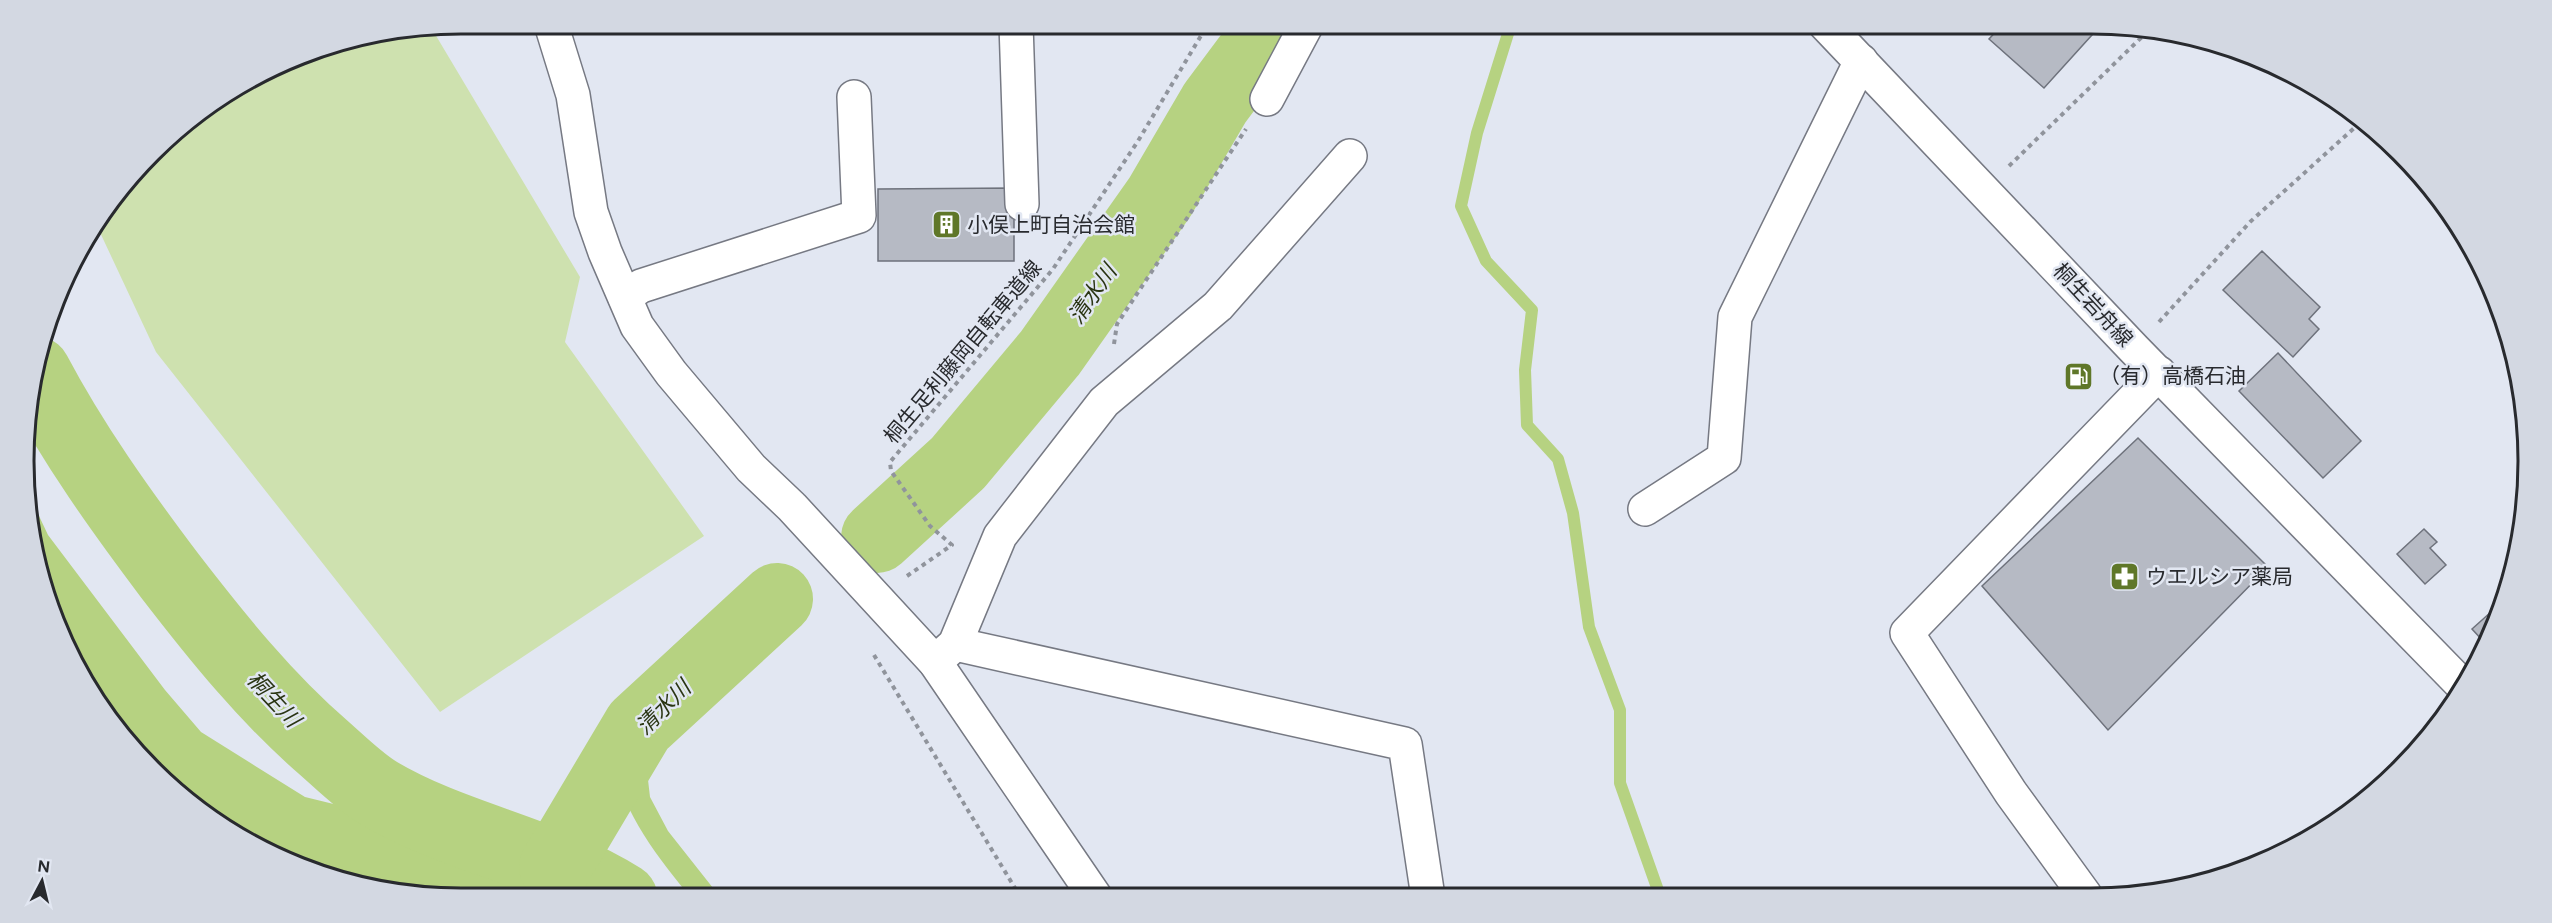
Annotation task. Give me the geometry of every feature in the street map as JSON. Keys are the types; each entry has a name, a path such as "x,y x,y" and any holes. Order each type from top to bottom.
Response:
{"street":[{"path":"554,34 573,95 591,212 605,252 638,326 664,363 751,468 945,653 1090,888"},
{"path":"1016,34 1022,204"},
{"path":"1267,99 1302,34"},
{"name":"桐生岩舟線","path":"1835,34 2134,349 2457,680"},
{"path":"1645,509 1724,458 1735,317 1861,60"},
{"path":"625,297 641,286 859,216 854,97"},
{"path":"945,653 1000,536 1104,402 1218,306 1350,156"},
{"path":"2080,888 2011,793 1907,633 2159,374"},
{"path":"945,653 1405,744 1427,888"}],"path":[{"name":"桐生足利藤岡自転車道線","path":"906,577 952,545 930,526 891,471 890,462 1053,269 1138,141 1202,34"},
{"path":"1985,190 2141,38"},
{"path":"1116,392 1113,351 1117,324 1216,171 1267,99"},
{"path":"2134,349 2250,222 2355,127"},
{"path":"868,645 1015,888"}],"shaded area":[{"path":"436,35 580,277 565,342 704,536 440,712 156,352 100,233 140,180 180,140 224,106 273,79 324,57 351,49 406,38"}],"water":[{"path":"38,513 48,535 165,690 201,732 305,797 411,823 501,855 560,888 434,888 378,880 324,866 298,856 224,817 180,783 140,743 106,699 79,650 57,599 49,572"},
{"path":"762,576 791,619 698,684 653,727 645,754 650,797 668,831 713,888 683,888 654,850 632,814 617,776 613,756 614,741 635,694 649,674 682,638"}],"building":[{"path":"1994,34 2093,34 2044,88 1989,39"},
{"name":"小俣上町自治会館","path":"1014,188 1014,261 878,261 878,189"},
{"path":"2262,251 2320,307 2309,319 2319,329 2293,357 2223,290"},
{"path":"2278,353 2361,441 2323,478 2239,391"},
{"name":"ウエルシア薬局","path":"2138,438 2268,567 2108,730 1982,586"},
{"path":"2424,529 2437,542 2430,548 2446,565 2425,584 2397,554"},
{"path":"2489,613 2479,637 2472,629"}],"waterway":[{"name":"清水川","path":"877,537 958,463 1050,353 1160,197 1215,103 1267,34"},
{"path":"1508,34 1477,133 1461,206 1486,261 1532,310 1525,370 1527,425 1558,459 1573,513 1589,627 1620,710 1620,783 1657,888"},
{"name":"桐生川","path":"42,384 98,477 224,644 282,709 356,777 377,792 407,808 562,868 602,888"},
{"name":"清水川","path":"555,867 639,726 777,599"}],"place":[{"name":"小俣上町自治会館","path":"946,225"},
{"name":"（有）高橋石油","path":"2078,376"},
{"name":"ウエルシア薬局","path":"2125,577"}]}
